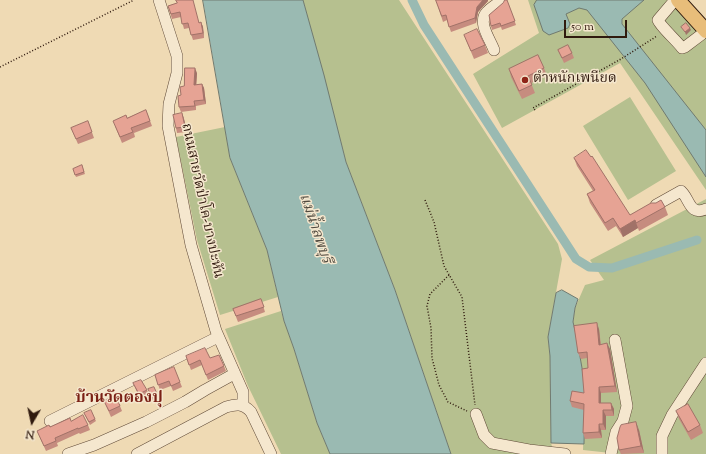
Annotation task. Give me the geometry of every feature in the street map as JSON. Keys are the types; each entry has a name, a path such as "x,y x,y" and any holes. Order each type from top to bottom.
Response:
{"main road":[{"path":"679,1 706,31"}],"street":[{"name":"ถนนสายวัดป่าโค-บางปะหัน","path":"160,0 177,56 177,73 169,104 168,126 191,245 218,337 243,392 242,405"},
{"path":"494,50 484,27 483,20 484,15 502,0"},
{"path":"679,1 658,20 658,23 682,48 685,48 706,31"},
{"path":"656,205 681,191 690,207 701,211 706,209"},
{"path":"50,421 218,337"},
{"path":"611,454 616,432 623,421 627,406 615,340"},
{"path":"662,454 662,436 672,415 706,363"},
{"path":"68,454 94,445 146,422 234,374"},
{"path":"137,454 226,407 234,405 242,405 247,407 251,412 271,454"},
{"path":"476,414 484,435 492,442 529,450 565,454"}],"path":[{"path":"0,68 134,0"},
{"path":"535,110 533,108 621,59 650,40"},
{"path":"425,200 434,222 444,266 462,297 476,414 448,402 439,386 432,358 431,328 426,306 430,294 449,276"}],"green space":[{"path":"303,0 399,0 558,244 562,259 548,337 550,356 551,443 554,454 451,454 395,290 346,162"},
{"path":"528,0 672,0 706,39 706,190 620,63 502,128 473,74 539,33"},
{"path":"630,97 676,171 628,200 583,126"},
{"path":"225,127 230,158 267,250 278,297 220,315 197,240 176,137"},
{"path":"706,199 706,454 620,454 583,450 585,385 573,322 575,308 585,285 604,280 590,260"},
{"path":"281,311 317,423 330,454 281,454 248,386 225,329"}],"water":[{"name":"แม่น้ำลพบุรี","path":"203,0 303,0 346,162 395,290 451,454 330,454 317,423 284,321 267,250 230,158"},
{"path":"537,0 644,0 622,19 622,24 706,130 706,177 645,83 587,10 579,8 566,14 570,24 568,28 549,35 543,31 534,5"},
{"path":"562,290 578,299 573,322 585,385 584,444 551,443 550,356 548,337 556,293"}],"building":[{"path":"176,0 193,0 199,23 201,22 203,33 191,35 188,23 182,24 180,12 171,14 168,6 177,3"},
{"path":"436,0 483,0 477,7 475,18 449,27 446,15 442,16"},
{"path":"505,0 507,0 515,21 501,26 500,23 491,26 489,15"},
{"path":"686,23 690,28 685,32 681,27"},
{"path":"477,29 485,45 471,51 464,35"},
{"path":"568,45 572,53 562,58 558,50"},
{"path":"538,55 544,68 528,76 532,85 519,91 509,69"},
{"path":"185,68 195,68 194,85 202,84 204,100 194,101 195,106 179,107 178,96 181,95 180,87 184,86"},
{"path":"146,110 150,121 131,128 133,132 120,137 113,121 126,115 127,118"},
{"path":"182,113 185,127 176,128 173,115"},
{"path":"88,121 92,132 76,139 71,128"},
{"path":"586,150 591,157 592,156 630,215 651,203 656,203 661,200 665,207 636,223 635,220 620,229 613,218 605,223 587,194 595,190 574,158"},
{"path":"82,165 84,172 75,175 73,169"},
{"path":"261,299 264,307 236,316 233,309"},
{"path":"597,323 599,345 607,343 615,386 599,387 599,403 611,403 612,410 603,410 603,424 599,424 599,432 583,433 584,404 570,401 572,391 584,393 582,369 588,368 587,352 578,353 574,326"},
{"path":"205,348 210,358 219,355 224,366 206,375 200,360 189,365 186,356"},
{"path":"174,367 180,382 171,386 169,381 158,385 155,375"},
{"path":"141,380 147,390 139,394 133,383"},
{"path":"154,387 158,396 152,398 148,389"},
{"path":"116,396 120,406 109,411 104,401"},
{"path":"688,404 700,425 688,432 676,411"},
{"path":"91,410 95,419 89,422 84,413"},
{"path":"83,415 88,425 55,438 56,441 44,446 37,431 70,418 71,421"},
{"path":"636,422 641,446 619,450 617,438 621,425"}],"waterway":[{"path":"412,0 424,25 576,259 589,267 612,268 697,240"}],"place":[{"name":"ตำหนักเพนียด","path":"525,80"}],"district":[{"name":"บ้านวัดตองปุ","path":"119,399"}]}
